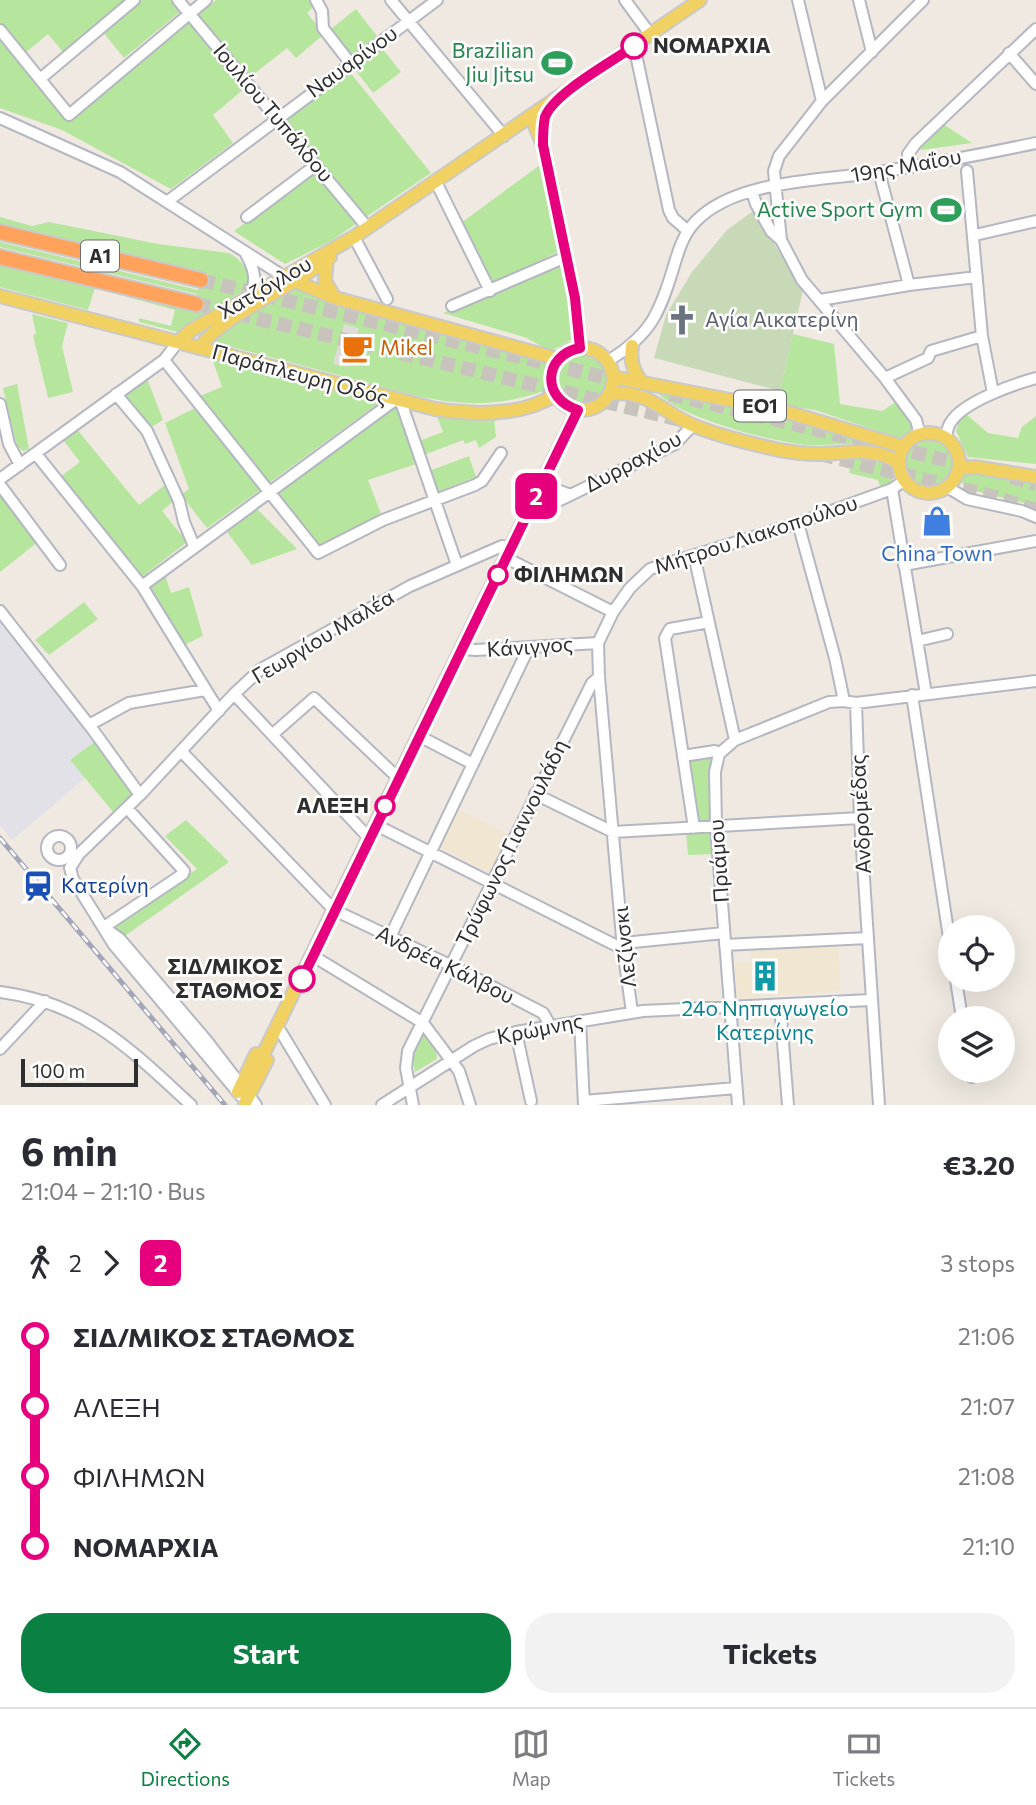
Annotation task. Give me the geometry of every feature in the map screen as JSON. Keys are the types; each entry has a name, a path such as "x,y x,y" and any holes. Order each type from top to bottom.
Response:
{"highway":[{"name":"Α1","path":"0,232 201,280"},
{"name":"Α1","path":"0,257 196,304"}],"main road":[{"name":"Χατζόγλου","path":"178,342 190,331 251,295 327,259 367,227 700,0"},
{"path":"543,145 546,116 559,97"},
{"path":"531,117 543,145 575,298 580,348"},
{"path":"508,133 527,133 543,145"},
{"name":"Χατζόγλου","path":"199,348 219,328 354,237"},
{"path":"327,259 325,281 335,298"},
{"path":"289,279 335,298 558,359"},
{"name":"Παράπλευρη Οδός","path":"0,296 398,401 463,413 498,412 534,404 555,395"},
{"path":"632,346 631,362 642,383"},
{"path":"580,348 596,351 608,361 613,377 609,394 596,406 578,410 569,407 555,395 551,376 558,359 565,353 580,348"},
{"name":"ΕΟ1","path":"613,377 779,410 904,447"},
{"name":"ΕΟ1","path":"609,394 642,396 692,425 779,450 815,454 863,452 889,458 900,464"},
{"path":"258,1065 578,410"},
{"path":"934,433 946,438 956,449 959,468 952,482 936,492 914,488 905,480 900,464 904,447 920,435 934,433"},
{"path":"959,468 975,467 1036,477"},
{"path":"246,1097 293,1007 301,979"},
{"path":"246,1097 283,1002 301,979"}],"street":[{"path":"40,79 134,0"},
{"name":"Ιουλίου Τυπάλδου","path":"178,0 367,227"},
{"path":"0,30 69,114 206,0"},
{"path":"316,0 322,11 323,28 351,64"},
{"path":"391,0 508,133"},
{"name":"Ναυαρίνου","path":"167,201 437,0"},
{"path":"625,0 650,34"},
{"path":"798,0 822,101"},
{"path":"859,0 872,52"},
{"path":"781,240 774,171 779,156 822,101 923,0"},
{"path":"910,167 908,154 911,148 1036,29"},
{"path":"634,46 669,210 673,218 688,231"},
{"path":"1009,53 1036,84"},
{"path":"0,118 111,168 289,279"},
{"name":"19ης Μαΐου","path":"632,346 652,322 680,245 688,231 713,208 752,191 910,167 1036,143"},
{"path":"247,217 316,165"},
{"path":"968,171 982,336 993,393"},
{"path":"879,172 909,285"},
{"path":"436,182 490,291"},
{"path":"752,191 771,231 781,240 803,280 885,378 916,420 920,435"},
{"path":"975,235 1036,221"},
{"path":"354,237 387,299"},
{"path":"245,252 255,277 251,295"},
{"path":"452,306 566,257"},
{"path":"820,300 977,277"},
{"path":"885,378 928,358 931,351 982,336"},
{"path":"0,480 164,360 178,342"},
{"path":"608,361 632,346"},
{"path":"164,360 318,554 383,520 482,481 501,453"},
{"path":"946,438 949,424 954,418 993,393 1036,378"},
{"path":"116,394 147,431 179,501 194,546"},
{"path":"142,586 268,492 398,401 457,565"},
{"path":"0,404 9,444 20,466"},
{"name":"Δυρραχίου","path":"531,507 542,509 675,444 692,425"},
{"path":"36,454 142,586 219,711"},
{"name":"Μήτρου Λιακοπούλου","path":"598,643 613,612 630,588 650,569 798,523 892,489 905,480"},
{"path":"542,484 570,495"},
{"path":"0,485 60,565"},
{"path":"947,487 967,499 1022,511 1036,517"},
{"path":"892,489 926,694"},
{"path":"798,523 844,701"},
{"path":"904,565 1036,541"},
{"name":"Γεωργίου Μαλέα","path":"69,859 127,808 234,694 271,663 388,597 502,546 508,553"},
{"path":"508,553 613,612"},
{"path":"694,555 735,740"},
{"path":"0,611 89,724 140,795"},
{"path":"694,828 665,638 670,629 709,622"},
{"path":"917,641 947,634"},
{"name":"Κάνιγγος","path":"461,649 598,643"},
{"name":"Λεζίνσκι","path":"598,643 623,946 632,1012 871,1000"},
{"path":"390,937 529,647"},
{"name":"Τρύφωνος Γιαννουλάδη","path":"413,1105 408,1090 408,1051 535,794 592,683 599,677"},
{"path":"683,756 715,751 719,754 735,740 830,702 856,703 1036,681"},
{"path":"89,724 129,703 205,690"},
{"path":"234,694 369,838"},
{"path":"912,695 946,915"},
{"path":"272,734 314,698 398,778"},
{"name":"Ανδρομέδας","path":"856,703 860,818 879,1105"},
{"path":"419,736 473,764"},
{"path":"181,751 334,911"},
{"name":"Πριάμου","path":"719,754 715,772 716,827 738,1105"},
{"path":"535,794 613,832 860,818"},
{"path":"104,927 184,871 127,808"},
{"path":"376,825 623,946 724,933"},
{"path":"69,859 57,859 50,855 50,841 61,836 68,839 71,846 70,871 114,945 177,1011 246,1097"},
{"path":"71,846 84,848"},
{"name":"Ανδρέα Κάλβου","path":"334,911 452,966 542,1013 550,1025"},
{"path":"725,945 868,938"},
{"path":"313,956 424,1023 453,1060 470,1105"},
{"path":"0,992 45,1001 81,1017 117,1039 191,1105"},
{"path":"0,1049 45,1001"},
{"path":"780,1005 788,1105"},
{"name":"Κρώμνης","path":"382,1105 489,1039 550,1025 632,1012"},
{"path":"580,1021 584,1103 736,1088"},
{"path":"281,1032 325,1105"},
{"path":"516,1032 531,1101"},
{"path":"867,1105 879,1105"}],"shaded area":[{"path":"344,324 359,328 348,367 333,364"},
{"path":"0,620 97,740 70,760 85,778 12,840 0,825"},
{"path":"458,809 512,836 493,875 439,847"},
{"path":"838,941 841,991 738,998 734,963 751,962 750,946"}],"green space":[{"path":"0,0 125,0 63,52 48,34 25,53 0,23"},
{"path":"141,0 172,0 181,11 124,58 103,32"},
{"path":"216,0 313,0 316,4 307,13 324,34 296,58 287,48 249,78 197,15"},
{"path":"356,9 377,36 349,57 331,29"},
{"path":"189,21 245,88 213,115 233,143 171,189 62,130 0,108 0,33 74,116"},
{"path":"381,47 401,72 373,93 353,67"},
{"path":"349,71 431,173 366,217 284,119"},
{"path":"943,124 972,143 921,150 920,147"},
{"path":"540,165 560,251 496,282 488,279 461,223"},
{"path":"314,173 357,223 331,241 285,264 234,231"},
{"path":"753,211 804,286 780,391 654,358 666,315 692,272 727,230"},
{"path":"0,217 32,226 49,222 158,244 229,253 245,268 248,277 246,289 178,332 139,322 139,318 171,326 175,310 95,288 88,310 0,287 0,262 193,311 197,294 0,247 0,242 198,290 203,275 0,225"},
{"path":"560,262 567,286 574,336 553,350 527,338 443,313"},
{"path":"292,288 546,361 546,390 495,402 447,401 400,392 220,344 214,339 216,332"},
{"path":"32,314 68,323 62,346 73,392 48,398 33,335 36,334"},
{"path":"793,334 834,344 840,404 882,411 899,400 913,427 905,436 893,439 887,434 815,410 789,406 783,401 780,391"},
{"path":"581,351 591,353 599,359 605,367 605,387 599,395 591,401 581,403 571,401 563,395 557,387 555,377 557,367 563,359 571,353"},
{"path":"212,358 380,402 269,483 200,396 222,387"},
{"path":"146,376 163,420 148,429 144,419 121,395"},
{"path":"17,384 29,449 23,451 17,446 3,388"},
{"path":"657,392 723,400 860,442 808,445 751,434 685,411"},
{"path":"195,408 260,490 207,528 181,495 189,489 165,423"},
{"path":"400,408 419,463 368,480 381,514 319,548 273,492 390,409"},
{"path":"966,414 988,433 1018,438 1022,427 1036,416 1036,464 968,457 956,431 960,419"},
{"path":"437,416 494,416 496,437 479,448 476,440 465,444 463,440 424,455 419,441 443,432"},
{"path":"75,427 139,505 165,485 176,499 162,511 187,542 143,576 60,477 80,462 61,437"},
{"path":"930,438 947,445 954,462 947,479 930,486 913,479 906,462 913,445"},
{"path":"469,456 476,477 437,492 429,471"},
{"path":"853,459 881,462 887,460 897,467 892,480 880,486 878,480 849,473"},
{"path":"971,471 1036,479 1036,506 967,489 960,480"},
{"path":"0,488 39,541 0,572"},
{"path":"254,506 297,549 252,565 224,528"},
{"path":"165,575 171,593 189,587 203,636 184,645 150,586"},
{"path":"84,602 98,619 49,655 35,640"},
{"path":"97,740 134,792 114,813 70,760"},
{"path":"713,755 709,775 711,821 695,822 686,759"},
{"path":"186,820 229,862 122,938 112,925 197,869 165,836"},
{"path":"713,830 715,854 688,855 686,832"},
{"path":"424,1031 436,1048 437,1059 415,1072 412,1055"}],"tunnel":[{"path":"201,280 624,382"},
{"path":"196,304 681,420"},
{"path":"670,394 868,442"},
{"path":"892,447 974,467"},
{"path":"820,454 991,496 1036,510"},
{"path":"1011,477 1036,484"}],"railway":[{"path":"0,838 225,1105"}],"bus line":[{"name":"2","path":"302,979 578,410 561,402 552,386 551,376 558,359 572,349 580,348 575,298 543,145 544,124 550,108 559,97 634,46"}],"place":[{"name":"ΝΟΜΑΡΧΙΑ","path":"634,46"},
{"name":"Brazilian Jiu Jitsu","path":"557,63"},
{"name":"Active Sport Gym","path":"946,210"},
{"name":"Αγία Αικατερίνη","path":"682,320"},
{"name":"Mikel","path":"357,348"},
{"name":"China Town","path":"937,521"},
{"name":"ΦΙΛΗΜΩΝ","path":"498,575"},
{"name":"ΑΛΕΞΗ","path":"385,806"},
{"name":"Κατερίνη","path":"38,886"},
{"name":"24ο Νηπιαγωγείο Κατερίνης","path":"765,976"},
{"name":"ΣΙΔ/ΜΙΚΟΣ ΣΤΑΘΜΟΣ","path":"302,979"}]}
